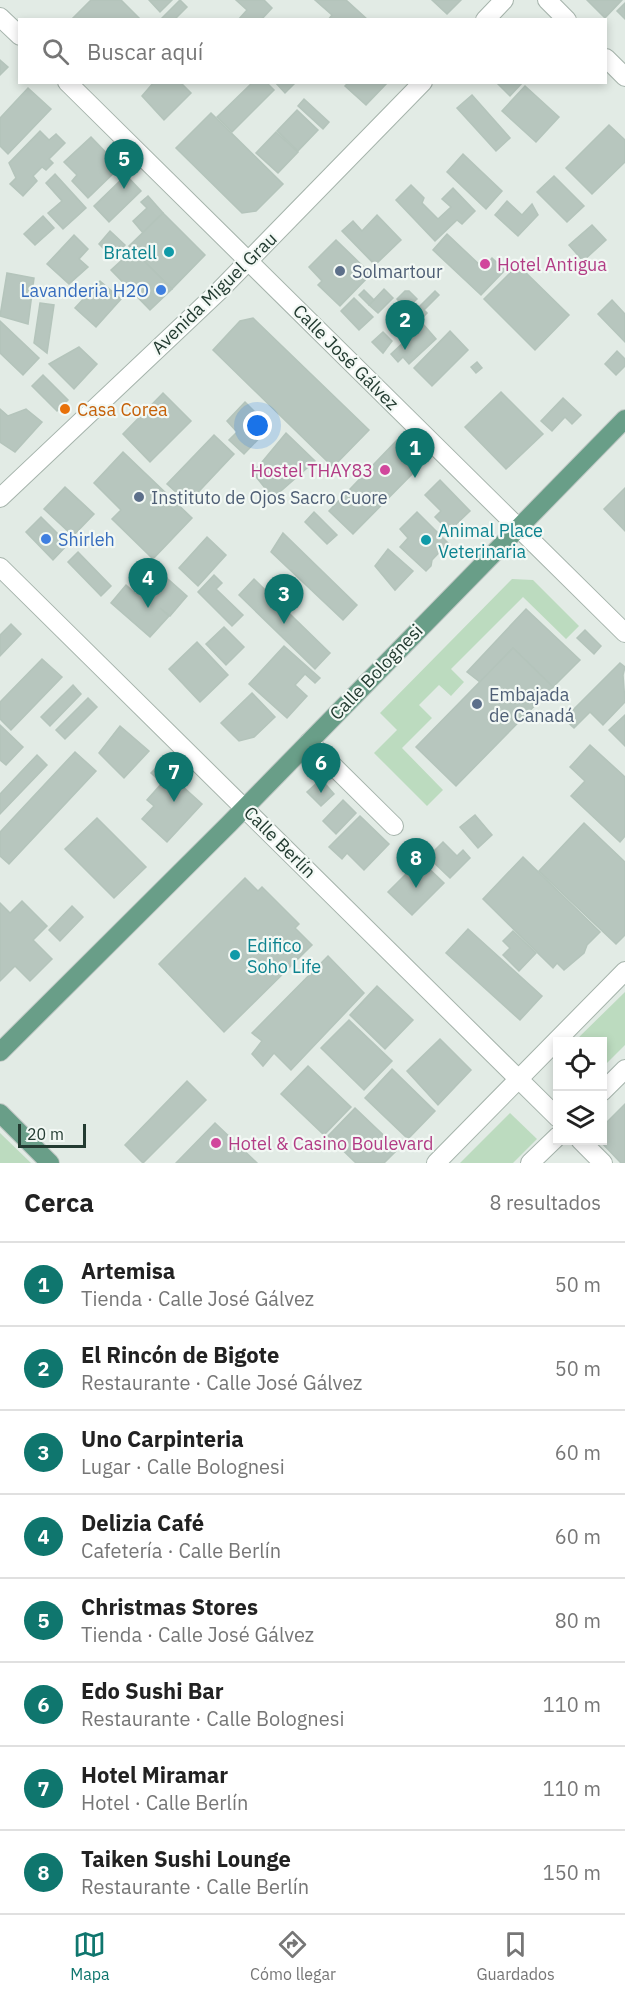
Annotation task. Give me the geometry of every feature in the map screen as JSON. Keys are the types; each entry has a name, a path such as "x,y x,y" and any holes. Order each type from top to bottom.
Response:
{"main road":[{"name":"Calle Bolognesi","path":"0,1052 245,807 625,419"},
{"path":"0,1113 50,1163"}],"street":[{"path":"486,18 504,0"},
{"path":"547,0 565,18"},
{"path":"0,17 18,34"},
{"path":"607,59 625,78"},
{"name":"Calle José Gálvez","path":"69,84 625,633"},
{"name":"Avenida Miguel Grau","path":"0,498 249,261 421,84"},
{"name":"Calle Berlín","path":"0,567 553,1113"},
{"path":"309,741 394,826"},
{"path":"436,1163 625,971"},
{"path":"604,1091 625,1070"},
{"path":"530,1163 553,1141"},
{"path":"585,1145 603,1163"}],"green space":[{"path":"512,579 533,580 579,626 566,639 523,597 451,669 464,682 451,696 439,685 419,705 432,718 402,748 443,790 427,806 374,753 397,730 380,713"},
{"path":"625,992 625,1045 607,1063 607,1037 579,1037"},
{"path":"510,1113 537,1139 513,1163 460,1163"},
{"path":"0,1133 31,1163 0,1163"}],"building":[{"path":"91,0 121,0 139,18 73,18"},
{"path":"149,0 172,0 160,12"},
{"path":"180,0 187,7 176,18 162,18"},
{"path":"236,0 264,0 272,8 263,18 240,18 247,10"},
{"path":"315,0 346,0 366,18 330,18 332,15"},
{"path":"432,0 461,0 447,14"},
{"path":"587,0 622,0 605,18"},
{"path":"625,3 625,19 617,11"},
{"path":"0,60 8,67 0,75"},
{"path":"152,84 182,84 191,93 164,120 142,96"},
{"path":"251,84 268,84 274,90 232,132 217,117"},
{"path":"277,84 294,84 285,93"},
{"path":"347,84 386,84 366,105 345,86"},
{"path":"498,84 521,84 510,96"},
{"path":"525,86 559,117 536,142 502,111"},
{"path":"28,88 51,109 8,154 0,146 0,118"},
{"path":"472,95 510,138 496,151 457,108"},
{"path":"304,99 329,122 323,129 298,106"},
{"path":"297,110 318,130 298,151 277,131"},
{"path":"211,113 283,184 256,211 242,213 176,148"},
{"path":"609,125 625,140 625,162 592,194 566,168"},
{"path":"40,131 49,140 56,134 65,143 49,159 53,163 46,170 42,167 33,176 37,181 23,196 10,184 16,178 9,163"},
{"path":"276,132 298,152 278,173 256,153"},
{"path":"91,137 120,167 88,198 72,181 77,175 64,162"},
{"path":"463,154 502,191 486,209 447,172"},
{"path":"55,174 86,208 63,229 48,213 62,201 46,183"},
{"path":"126,175 141,191 109,222 94,206"},
{"path":"554,176 584,206 567,222 537,192"},
{"path":"411,185 424,198 422,203 438,219 451,207 442,199 453,188 475,211 462,224 457,220 435,241 396,200"},
{"path":"148,196 163,213 143,233 133,221 147,208 141,202"},
{"path":"507,201 522,215 532,204 538,215 518,236 495,215"},
{"name":"Bratell","path":"163,213 205,255 172,289 129,246"},
{"path":"377,215 401,240 375,265 342,231 353,221 362,231"},
{"path":"43,216 54,228 35,245 24,234"},
{"path":"592,225 606,240 583,261 569,245"},
{"path":"110,231 125,245 113,258 99,244"},
{"path":"447,234 483,268 492,258 505,270 481,295 433,250"},
{"path":"74,235 88,249 79,259 88,267 69,284 47,264"},
{"name":"Solmartour","path":"336,240 371,274 340,306 318,285 322,281 309,267"},
{"path":"133,250 172,289 150,310 111,270"},
{"path":"518,265 569,315 535,350 484,299"},
{"path":"7,273 34,278 28,324 0,316"},
{"path":"100,281 121,299 96,327 75,308"},
{"path":"384,289 393,298 378,313 369,305"},
{"path":"364,290 374,300 369,305 359,295"},
{"path":"405,291 409,291 417,299 406,309 397,299"},
{"path":"435,291 439,295 424,310 427,313 417,323 410,316"},
{"path":"354,298 373,317 359,330 341,311"},
{"path":"612,300 625,314 625,342 598,314"},
{"path":"40,303 54,305 47,353 34,343"},
{"path":"253,318 369,430 333,467 213,350 240,321"},
{"path":"0,321 39,358 23,375 0,353"},
{"path":"423,324 436,339 409,364 403,357 398,362 391,354"},
{"path":"450,331 468,350 432,386 414,368"},
{"path":"383,332 392,341 383,353 372,342"},
{"path":"79,347 97,364 74,389 49,364"},
{"path":"617,351 625,359 625,366 616,375 605,364"},
{"path":"477,362 482,368 476,373 471,367"},
{"path":"43,375 68,400 57,411 32,386"},
{"path":"501,392 543,434 506,469 465,427"},
{"path":"163,393 191,421 150,462 123,434"},
{"path":"563,398 581,415 572,424 565,417 552,431 541,421"},
{"path":"245,402 270,427 244,454 229,440 237,432 227,421"},
{"path":"0,409 8,416 26,409 42,422 15,452 0,442"},
{"path":"286,433 315,461 273,498 253,473"},
{"path":"214,435 234,454 188,503 167,484"},
{"path":"397,440 422,464 353,534 329,511"},
{"name":"Instituto de Ojos Sacro Cuore","path":"123,452 192,518 153,559 112,519 121,510 94,483"},
{"path":"440,480 470,511 449,531 435,517 441,511 425,495"},
{"path":"65,487 94,514 73,536 44,509"},
{"path":"625,488 625,531 604,509"},
{"path":"314,512 337,535 327,544 305,522"},
{"name":"Animal Place Veterinaria","path":"417,512 448,543 432,560 431,566 426,571 400,547 408,538 400,529"},
{"path":"41,517 68,544 53,560 26,532"},
{"path":"283,533 357,605 343,620 271,552"},
{"path":"207,537 226,555 198,586 179,568"},
{"path":"388,549 413,571 395,590 375,566"},
{"path":"78,552 111,586 101,596 68,562"},
{"path":"151,564 187,596 170,616 160,608 169,616 150,637 111,603 126,585 136,594 142,587 137,579"},
{"path":"214,575 222,583 216,589 243,615 232,626 198,592"},
{"path":"254,579 330,653 315,669 239,595"},
{"path":"526,609 580,660 553,687 513,648 480,682 467,672"},
{"path":"11,624 21,634 0,656 0,635"},
{"path":"224,627 244,647 226,665 206,644"},
{"path":"585,630 601,646 594,654 577,638"},
{"path":"197,642 228,675 200,702 169,669"},
{"path":"284,646 320,678 315,683 305,674 295,685 307,696 287,718 249,684"},
{"path":"513,648 553,687 456,786 416,747"},
{"path":"42,659 62,677 11,730 0,719 0,702"},
{"path":"620,663 625,667 623,675 625,702 603,725 590,712 574,728 564,719"},
{"path":"73,685 81,694 50,726 41,717"},
{"path":"252,693 275,717 254,737 239,741 221,723"},
{"path":"88,698 97,707 65,739 56,730"},
{"path":"625,715 625,746 609,730"},
{"path":"0,725 23,747 6,765 0,760"},
{"path":"120,726 149,751 124,778 99,753"},
{"path":"590,745 625,777 625,836 620,842 571,796 585,781 570,767"},
{"path":"75,752 96,771 9,864 0,856 0,832"},
{"path":"37,755 47,765 0,814 0,794"},
{"path":"159,765 202,804 167,842 142,819 154,806 147,800 162,783 151,773"},
{"path":"321,779 334,794 321,806 307,792"},
{"path":"343,800 356,813 336,834 323,821"},
{"path":"475,815 492,835 478,848 460,827"},
{"path":"360,816 389,844 364,870 347,853 342,859 329,847"},
{"path":"97,818 146,867 114,898 65,849"},
{"path":"584,823 625,862 625,935 616,944 539,871"},
{"path":"443,842 457,856 463,850 470,858 450,878 428,857"},
{"path":"523,857 600,932 587,945 584,953 564,970 557,963 553,968 483,899"},
{"path":"420,860 444,883 412,915 388,892"},
{"name":"Edifico Soho Life","path":"245,878 258,891 262,887 299,924 295,928 312,945 224,1032 159,964"},
{"path":"22,901 47,926 33,940 52,959 30,981 15,966 0,981 0,903 10,913"},
{"path":"72,906 83,917 60,941 49,930"},
{"path":"468,929 542,996 520,1020 446,953"},
{"path":"513,931 536,953 519,971 503,955 510,948 503,941"},
{"path":"328,956 364,993 291,1070 274,1053 263,1066 252,1054 262,1041 252,1033"},
{"path":"377,986 413,1020 385,1049 350,1015"},
{"path":"349,1020 392,1061 364,1090 321,1048"},
{"path":"440,1039 471,1070 438,1105 407,1071"},
{"path":"308,1066 351,1107 324,1135 281,1094"},
{"path":"392,1069 435,1111 408,1139 365,1098"},
{"path":"187,1081 206,1100 143,1163 125,1145"},
{"path":"625,1104 625,1163 621,1163 604,1145 607,1145 607,1122"},
{"path":"355,1108 398,1149 384,1163 356,1163 328,1136"},
{"name":"Hotel & Casino Boulevard","path":"215,1123 257,1163 176,1163"}],"place":[{"name":"Christmas Stores","path":"124,189"},
{"name":"Bratell","path":"169,252"},
{"name":"Hotel Antigua","path":"485,264"},
{"name":"Solmartour","path":"340,271"},
{"name":"Lavanderia H2O","path":"161,290"},
{"name":"El Rincón de Bigote","path":"405,350"},
{"name":"Casa Corea","path":"65,409"},
{"name":"Hostel THAY83","path":"385,470"},
{"name":"Artemisa","path":"415,478"},
{"name":"Instituto de Ojos Sacro Cuore","path":"139,497"},
{"name":"Shirleh","path":"46,539"},
{"name":"Animal Place Veterinaria","path":"426,540"},
{"name":"Delizia Café","path":"148,608"},
{"name":"Uno Carpinteria","path":"284,624"},
{"name":"Embajada de Canadá","path":"477,704"},
{"name":"Edo Sushi Bar","path":"321,793"},
{"name":"Hotel Miramar","path":"174,802"},
{"name":"Taiken Sushi Lounge","path":"416,888"},
{"name":"Edifico Soho Life","path":"235,955"},
{"name":"Hotel & Casino Boulevard","path":"216,1143"}]}
